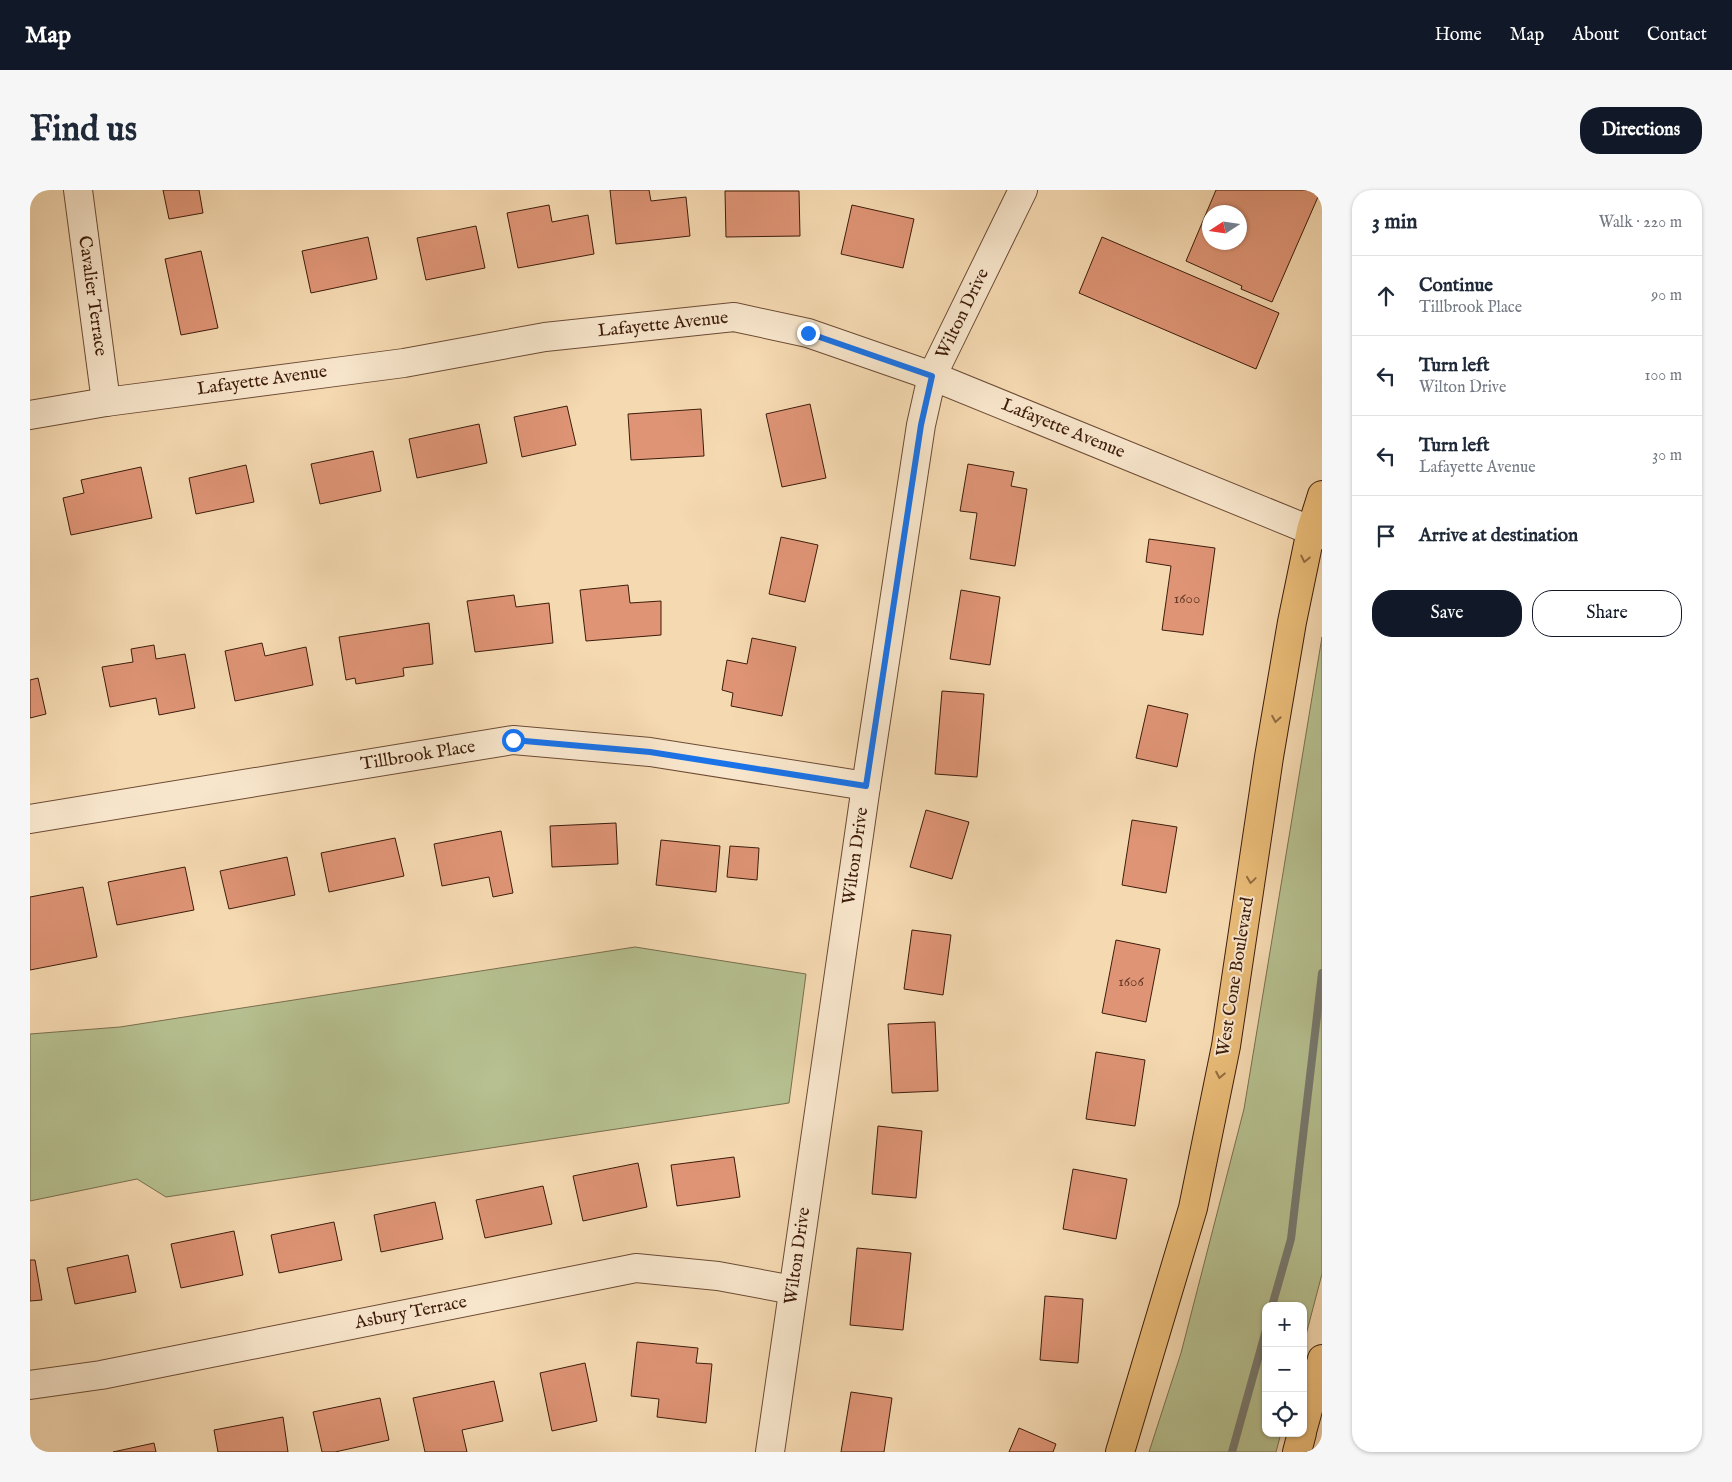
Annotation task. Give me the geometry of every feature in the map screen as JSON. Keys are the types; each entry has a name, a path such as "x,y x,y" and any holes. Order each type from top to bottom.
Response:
{"main road":[{"name":"West Cone Boulevard","path":"1120,1452 1149,1360 1195,1198 1226,1046 1269,757 1292,622 1317,532 1322,495"},
{"path":"1307,1413 1322,1359"},
{"path":"1297,1452 1301,1437"}],"street":[{"name":"Cavalier Terrace","path":"78,190 106,402"},
{"name":"Wilton Drive","path":"770,1452 866,786 921,425 932,376 1023,190"},
{"name":"Lafayette Avenue","path":"30,415 106,402 404,362 545,337 734,317 808,333 932,376 1317,532"},
{"name":"Tillbrook Place","path":"30,819 513,740 650,752 866,786"},
{"name":"Asbury Terrace","path":"30,1385 101,1375 636,1268 718,1276 793,1290"}],"green space":[{"path":"1322,637 1322,1274 1307,1331 1307,1302 1262,1302 1262,1437 1280,1437 1276,1452 1149,1452 1181,1353 1244,1109"},
{"path":"635,947 806,974 789,1103 166,1197 137,1179 30,1201 30,1034 120,1027"}],"building":[{"path":"163,190 199,190 203,213 169,219"},
{"path":"610,190 649,190 651,201 686,197 690,236 616,244"},
{"path":"1216,190 1321,190 1272,302 1241,289 1242,286 1186,261 1202,223 1202,250 1247,250 1247,205 1210,205"},
{"path":"725,191 799,191 800,236 726,237"},
{"path":"549,205 552,222 588,215 594,254 518,268 507,213"},
{"path":"852,205 914,219 903,268 841,254"},
{"path":"476,226 485,268 426,280 417,238"},
{"path":"368,237 377,279 311,293 302,251"},
{"path":"1102,237 1279,313 1256,369 1079,293"},
{"path":"201,251 218,328 181,335 165,259"},
{"path":"810,404 826,478 782,487 766,414"},
{"path":"567,406 576,445 522,457 514,417"},
{"path":"701,409 704,456 631,460 628,414"},
{"path":"479,424 487,463 417,478 409,439"},
{"path":"373,451 381,491 320,504 311,464"},
{"path":"968,464 1014,472 1011,486 1027,489 1015,566 970,559 977,513 960,511"},
{"path":"246,465 254,502 196,514 189,478"},
{"path":"141,467 152,518 71,535 63,498 84,493 81,480"},
{"path":"781,537 818,545 805,602 769,594"},
{"path":"1149,539 1215,548 1203,635 1162,630 1171,566 1146,562"},
{"path":"628,585 630,603 661,601 661,635 586,641 580,590"},
{"path":"961,590 1000,597 990,665 950,659"},
{"path":"514,595 516,607 549,603 553,643 475,652 467,601"},
{"path":"429,623 433,664 403,668 404,676 356,684 355,678 346,680 339,637"},
{"path":"752,638 796,647 782,716 731,706 733,693 722,690 727,660 747,664"},
{"path":"262,643 265,656 306,647 313,685 235,701 225,651"},
{"path":"154,645 156,659 185,654 195,708 159,715 156,698 110,707 102,667 133,662 131,649"},
{"path":"38,678 46,714 30,718 30,680"},
{"path":"942,691 984,694 977,777 935,774"},
{"path":"1148,705 1188,714 1177,767 1136,758"},
{"path":"926,810 969,822 952,879 910,867"},
{"path":"1132,820 1177,827 1166,893 1122,885"},
{"path":"616,823 618,864 552,867 550,826"},
{"path":"501,831 513,893 493,897 489,877 442,886 434,844"},
{"path":"395,838 404,876 329,892 321,853"},
{"path":"661,840 720,846 716,892 656,885"},
{"path":"730,846 759,848 757,880 727,877"},
{"path":"287,857 295,895 229,909 220,871"},
{"path":"185,867 194,910 117,925 108,882"},
{"path":"83,887 97,957 30,970 30,897"},
{"path":"912,930 951,935 943,995 904,989"},
{"path":"1116,940 1160,949 1146,1022 1102,1013"},
{"path":"935,1022 938,1091 892,1093 888,1024"},
{"path":"1096,1052 1145,1060 1135,1126 1086,1119"},
{"path":"878,1126 922,1131 916,1198 872,1194"},
{"path":"734,1157 740,1197 677,1206 671,1165"},
{"path":"638,1163 647,1207 583,1221 573,1176"},
{"path":"1073,1169 1127,1179 1116,1239 1063,1229"},
{"path":"543,1186 552,1224 485,1238 476,1200"},
{"path":"435,1202 443,1239 381,1252 374,1215"},
{"path":"334,1222 342,1260 279,1273 271,1235"},
{"path":"234,1231 243,1275 181,1288 171,1244"},
{"path":"857,1248 911,1253 903,1330 850,1325"},
{"path":"128,1255 136,1292 75,1304 67,1268"},
{"path":"30,1260 35,1260 42,1300 30,1301"},
{"path":"1045,1296 1083,1299 1078,1363 1040,1360"},
{"path":"637,1342 698,1348 696,1363 712,1364 706,1423 657,1417 659,1399 631,1396"},
{"path":"585,1363 597,1421 552,1431 540,1373"},
{"path":"494,1381 503,1421 462,1430 467,1452 425,1452 413,1398"},
{"path":"851,1392 892,1398 884,1452 841,1452"},
{"path":"380,1398 389,1440 335,1452 322,1452 313,1412"},
{"path":"283,1417 288,1452 218,1452 214,1430"},
{"path":"1019,1428 1056,1444 1053,1452 1009,1452"},
{"path":"154,1443 156,1452 113,1452"}],"waterway":[{"path":"1273,1302 1291,1239 1322,973"},
{"path":"1232,1452 1262,1344"}],"route":[{"path":"513,740 650,752 866,786 921,425 932,376 808,333"}]}
